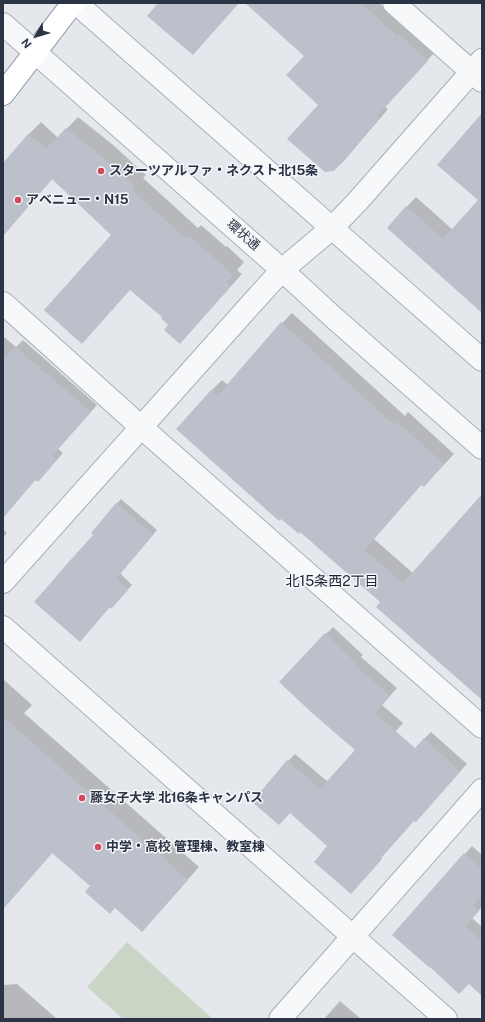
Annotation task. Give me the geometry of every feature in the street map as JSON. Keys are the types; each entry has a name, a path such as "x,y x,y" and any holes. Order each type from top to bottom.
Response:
{"highway":[{"path":"3,94 75,3"}],"street":[{"path":"75,3 482,360"},
{"path":"3,582 282,270 332,228 479,71 394,3"},
{"name":"環状通","path":"3,24 282,270 333,318 482,448"},
{"path":"3,303 141,427 482,727"},
{"path":"3,627 446,1019"},
{"path":"280,1019 482,790"}],"green space":[{"path":"127,942 213,1019 123,1019 87,987"}],"building":[{"path":"158,3 239,3 193,55 147,16"},
{"path":"245,3 361,3 397,36 399,34 428,61 377,116 380,118 334,171 325,172 287,139 318,105 286,75 304,56"},
{"path":"482,113 482,313 387,228 406,206 443,239 478,200 437,165"},
{"path":"66,128 100,155 135,187 132,190 186,239 189,236 233,275 226,282 231,286 180,344 164,330 168,325 161,318 162,317 130,290 82,344 44,310 111,235 52,179 3,235 3,163 28,134 46,149"},
{"path":"281,322 394,425 397,422 444,464 424,487 421,485 364,550 403,583 482,494 482,700 376,607 380,602 300,532 299,534 281,519 279,521 176,429 212,389 218,395"},
{"path":"15,347 91,412 52,456 57,460 38,482 35,480 3,518 3,360"},
{"path":"116,503 153,535 116,579 128,590 111,609 110,607 80,642 34,602 93,535 91,533"},
{"path":"325,633 356,663 355,665 390,696 375,713 415,748 424,738 460,772 416,822 414,821 351,894 314,862 327,846 290,813 279,825 252,802 287,760 320,789 355,750 279,682"},
{"name":"中学・高校 管理棟、教室棟","path":"3,717 188,880 142,932 115,908 110,914 85,892 90,886 52,853 3,909"},
{"path":"464,853 482,869 482,894 473,905 479,911 466,926 482,941 482,996 469,984 459,994 392,935"}],"place":[{"name":"スターツアルファ・ネクスト北15条","path":"101,171"},
{"name":"アベニュー・N15","path":"18,200"},
{"name":"藤女子大学 北16条キャンパス","path":"82,798"},
{"name":"中学・高校 管理棟、教室棟","path":"98,847"}],"district":[{"name":"北15条西2丁目","path":"332,582"}]}
